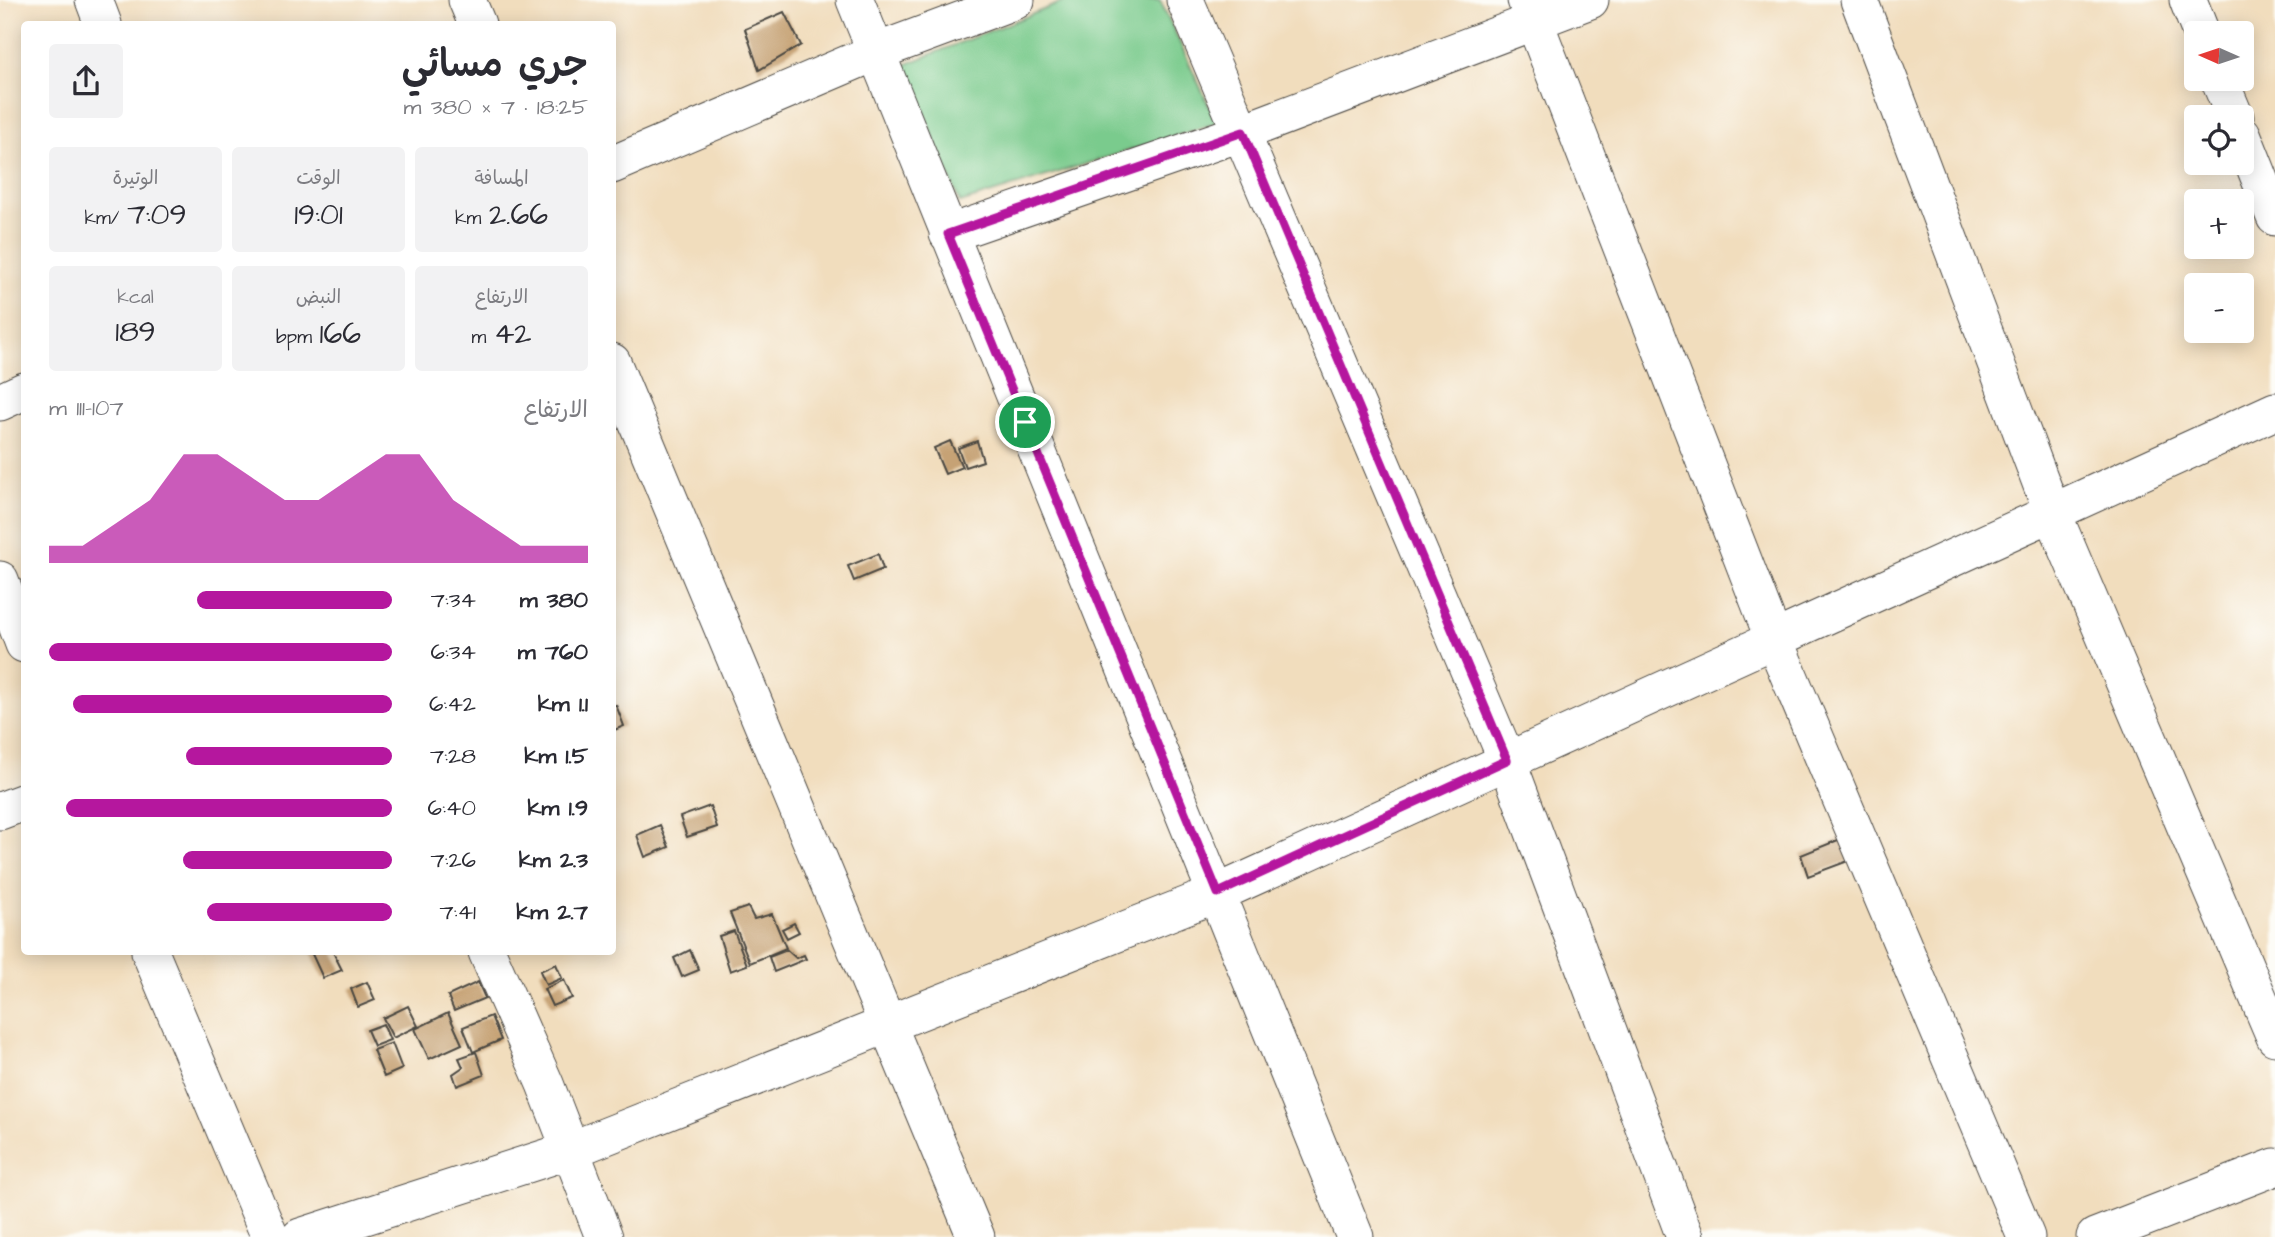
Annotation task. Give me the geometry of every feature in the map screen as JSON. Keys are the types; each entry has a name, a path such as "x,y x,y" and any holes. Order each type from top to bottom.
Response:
{"street":[{"path":"94,0 102,21"},
{"path":"467,0 476,21"},
{"path":"855,0 1355,1237"},
{"path":"616,163 876,52 1016,0"},
{"path":"1185,0 1507,760 1685,1237"},
{"path":"948,234 1243,132 1530,10 1590,0"},
{"path":"1859,0 2052,512 2275,1037"},
{"path":"2188,0 2196,21"},
{"path":"1530,10 1774,640 2025,1237"},
{"path":"2254,164 2275,217"},
{"path":"616,372 976,1237"},
{"path":"0,402 21,392"},
{"path":"300,1237 571,1150 889,1026 1218,893 2275,411"},
{"path":"0,580 21,636"},
{"path":"0,811 21,803"},
{"path":"151,955 270,1237"},
{"path":"488,955 545,1084 604,1237"},
{"path":"2095,1237 2275,1167"}],"green space":[{"path":"1068,0 1160,0 1217,123 960,203 904,65"}],"building":[{"path":"784,12 801,45 759,70 745,29"},
{"path":"950,441 962,467 945,474 934,448"},
{"path":"977,441 983,461 965,467 958,448"},
{"path":"878,554 883,569 854,581 848,566"},
{"path":"616,705 624,726 616,729"},
{"path":"710,806 717,827 687,837 680,817"},
{"path":"660,825 669,847 645,857 637,835"},
{"path":"1843,838 1851,860 1808,876 1801,855"},
{"path":"748,907 754,919 772,914 786,948 750,963 730,913"},
{"path":"794,923 799,932 787,938 782,929"},
{"path":"734,931 747,965 730,971 719,936"},
{"path":"690,950 699,970 682,977 674,958"},
{"path":"787,950 796,958 804,955 806,959 774,972 769,957"},
{"path":"312,955 334,955 342,970 323,978"},
{"path":"556,964 562,978 546,985 540,971"},
{"path":"564,980 572,998 552,1006 544,989"},
{"path":"367,982 375,1000 358,1007 351,989"},
{"path":"478,982 485,998 454,1011 448,996"},
{"path":"408,1006 418,1026 393,1038 383,1018"},
{"path":"448,1013 462,1044 429,1059 415,1029"},
{"path":"491,1016 501,1040 473,1052 463,1027"},
{"path":"383,1024 390,1040 374,1046 367,1030"},
{"path":"392,1043 402,1069 384,1077 373,1050"},
{"path":"476,1052 484,1075 457,1086 453,1074 463,1067 459,1058"}],"route":[{"path":"1243,132 1507,760 1218,893 1025,422 948,234 1243,132"}]}
